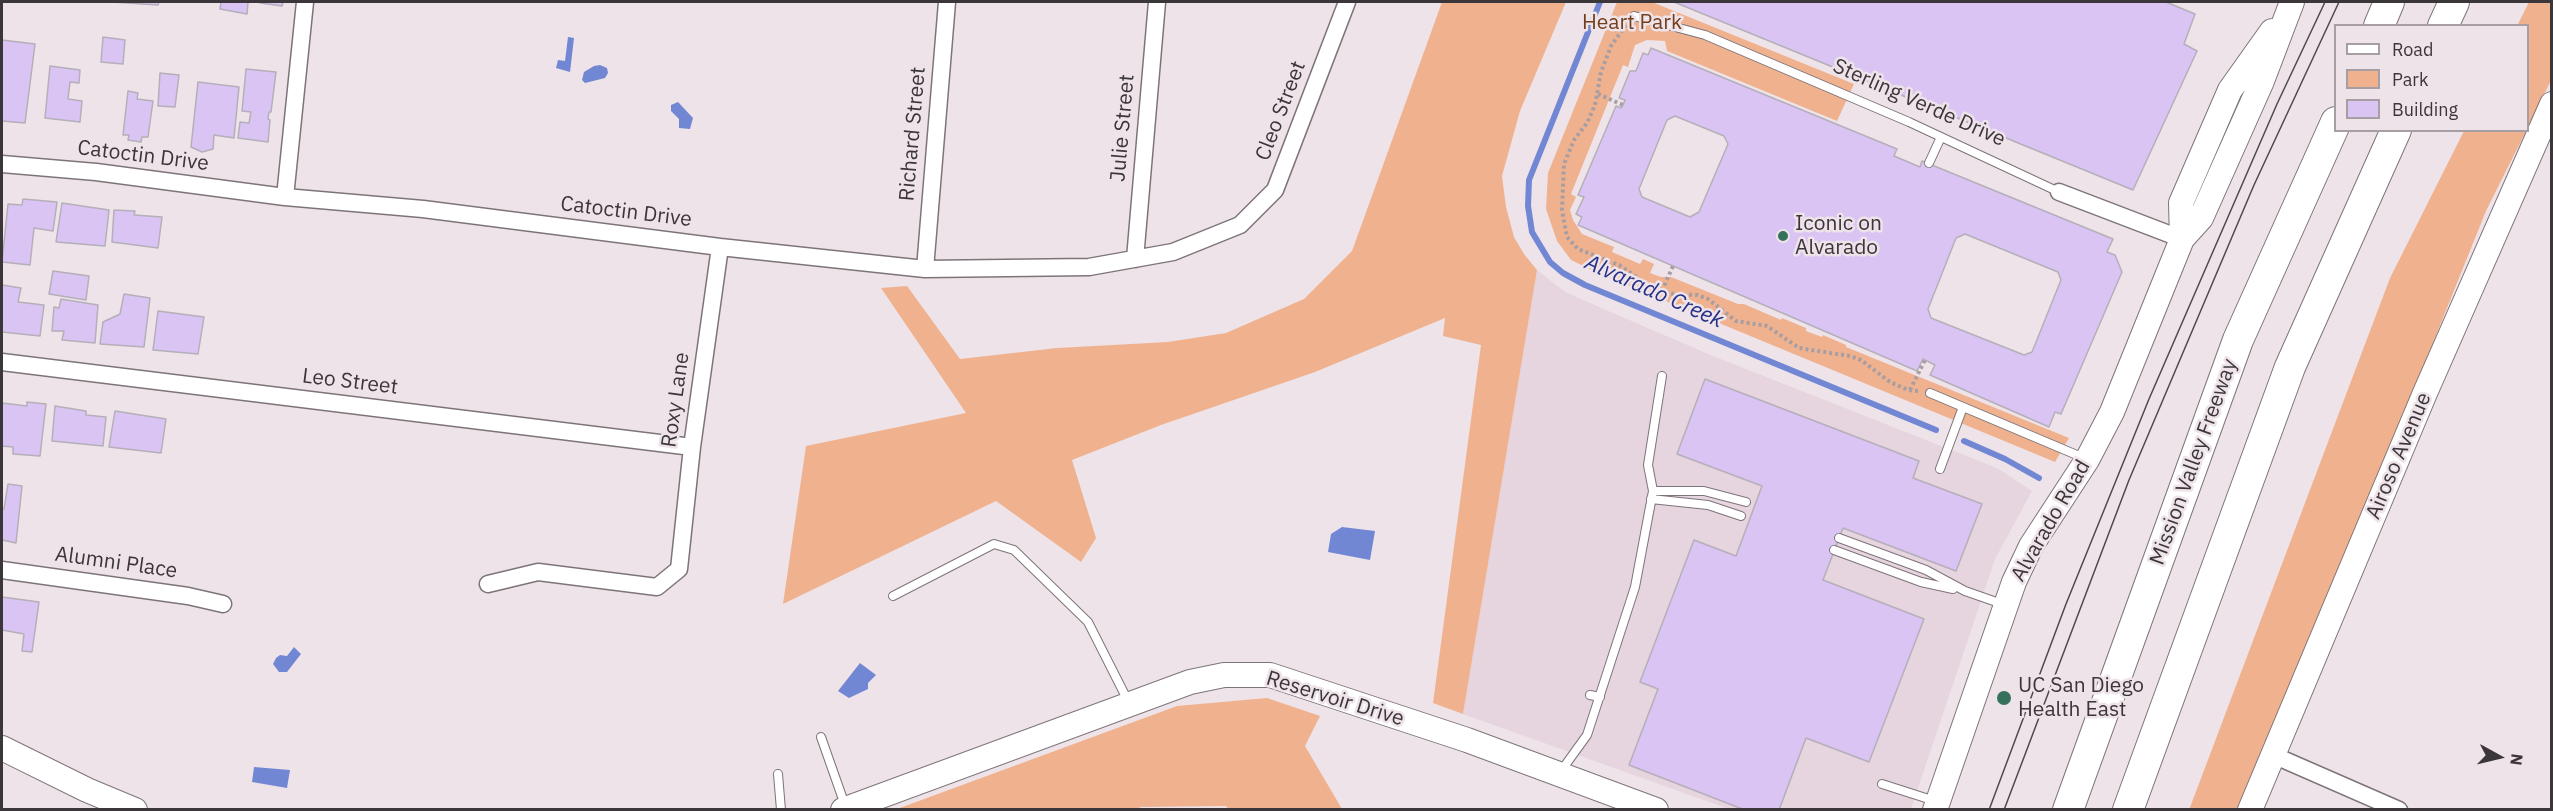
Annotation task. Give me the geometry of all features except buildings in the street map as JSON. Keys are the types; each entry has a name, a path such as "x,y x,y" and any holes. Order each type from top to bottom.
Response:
{"highway":[{"path":"2380,24 2389,2"},
{"path":"2445,24 2454,2"},
{"name":"Mission Valley Freeway","path":"2068,810 2238,340 2334,126"},
{"path":"2128,810 2290,367 2395,132"}],"street":[{"path":"285,197 305,2"},
{"name":"Richard Street","path":"924,269 947,2"},
{"name":"Julie Street","path":"1135,259 1157,2"},
{"name":"Cleo Street","path":"1240,225 1275,190 1347,2"},
{"name":"Alvarado Road","path":"1937,806 2005,605 2031,546 2087,460 2112,412 2182,239 2201,218 2262,81 2291,4"},
{"name":"Airoso Avenue","path":"2250,810 2425,393 2552,104"},
{"name":"Catoctin Drive","path":"2,164 96,172 285,197 434,211 720,247 924,269 1089,267 1173,252 1240,225"},
{"name":"Sterling Verde Drive","path":"2059,192 2182,239"},
{"name":"Roxy Lane","path":"488,584 538,572 657,586 679,568 692,447 720,247"},
{"name":"Leo Street","path":"2,362 692,447"},
{"name":"Alumni Place","path":"2,570 188,596 223,604"},
{"name":"Reservoir Drive","path":"845,809 1190,682 1224,675 1270,675 1467,740 1656,810"},
{"path":"2,748 109,805 135,810"},
{"path":"2273,755 2399,810"}],"lane":[{"name":"Sterling Verde Drive","path":"1634,16 1705,35 1849,95 2059,192"},
{"path":"1929,164 1941,137"},
{"path":"1559,774 1587,735 1595,696 1635,587 1652,495 1648,465 1662,376"},
{"path":"1930,393 2087,460"},
{"path":"1940,469 1963,407"},
{"path":"1652,495 1704,491 1746,502"},
{"path":"1652,495 1708,505 1741,516"},
{"path":"1839,538 1926,570 1965,591"},
{"path":"893,596 994,544 1014,550 1088,622 1130,704"},
{"path":"1834,550 1921,582 1965,591 2005,605"},
{"path":"821,737 845,809"},
{"path":"778,774 781,810"},
{"path":"1882,784 1937,806"}],"path":[{"path":"1634,16 1611,46 1601,72 1598,94 1587,123 1574,140 1564,164 1562,210 1566,237 1578,249 1619,265 1640,280 1662,291 1697,295 1708,299 1736,321 1767,326 1799,348 1836,352 1861,360 1890,382 1910,390 1930,393"},
{"path":"1598,94 1623,105"},
{"path":"1662,291 1673,266"},
{"path":"1910,390 1925,360"}],"shaded area":[{"path":"1537,270 1565,292 1713,356 1997,468 2032,491 1995,559 1911,809 1729,809 1463,714"}],"green space":[{"path":"1442,2 1566,2 1520,111 1502,176 1506,207 1514,237 1537,270 1463,714 1433,703 1481,345 1443,336 1445,318 1315,372 1161,425 1072,460 1096,538 1081,562 996,501 783,604 806,446 966,413 881,288 907,286 960,359 1057,348 1168,342 1226,333 1304,299 1352,251"},
{"name":"Heart Park","path":"1617,2 1652,2 1854,84 1837,121 1667,51 1665,41 1647,40 1635,45 1628,67 1623,65 1571,194 1576,197 1570,210 1582,234 1614,247 1612,252 1640,264 1643,259 1654,264 1650,273 1661,277 1671,277 1781,320 1782,318 1806,328 1806,331 1822,337 1823,335 1846,347 2069,438 2055,462 1571,260 1557,241 1546,209 1548,173"},
{"path":"2529,2 2551,2 2551,80 2529,126 2529,24 2518,24"},
{"path":"2463,132 2526,132 2486,211 2365,512 2239,809 2189,810 2390,278"},
{"path":"1267,698 1320,716 1305,746 1342,809 1229,810 1226,806 1141,807 1134,810 897,809 1177,706"}],"water":[{"path":"568,37 574,38 570,72 556,68 558,60 565,61"},
{"path":"600,65 607,68 608,73 605,78 585,83 582,80 584,72"},
{"path":"678,102 693,118 690,129 679,128 679,119 671,111 671,105"},
{"path":"1342,527 1375,531 1370,560 1328,552 1331,534"},
{"path":"294,647 301,654 287,672 279,672 273,664 276,658 280,655 287,656"},
{"path":"860,663 876,675 868,683 868,689 849,698 838,691"},
{"path":"254,767 290,770 287,788 252,782"}],"waterway":[{"name":"Alvarado Creek","path":"1600,2 1529,180 1528,206 1532,232 1550,262 1563,273 1585,285 1936,430"},
{"name":"Alvarado Creek","path":"1964,441 2005,459 2039,478"}],"tram line":[{"path":"1989,810 2066,604 2149,399 2277,104 2325,2"},
{"path":"2004,810 2129,480 2254,185 2339,2"}],"place":[{"name":"Iconic on Alvarado","path":"1783,236"},
{"name":"UC San Diego Health East","path":"2004,698"}]}
